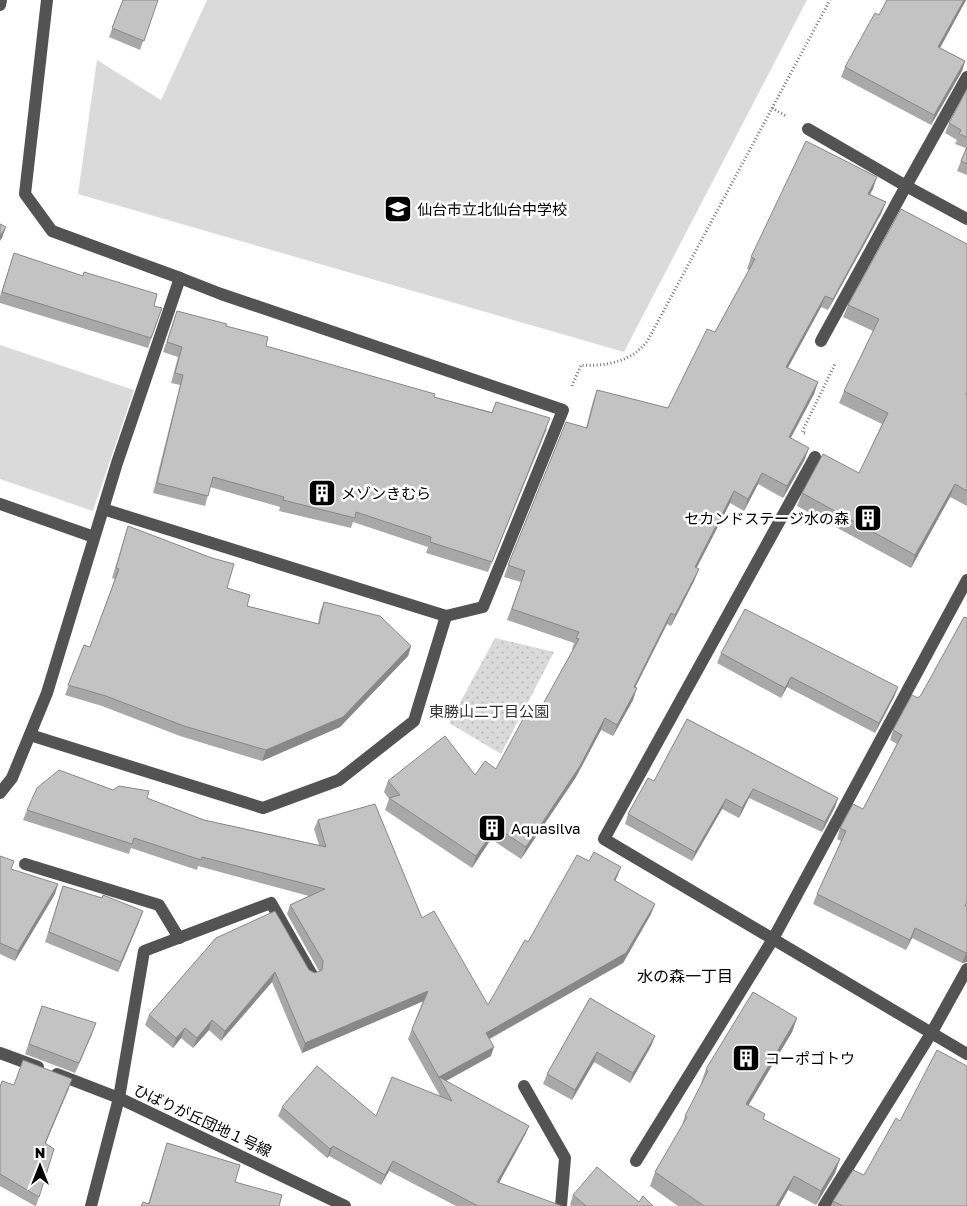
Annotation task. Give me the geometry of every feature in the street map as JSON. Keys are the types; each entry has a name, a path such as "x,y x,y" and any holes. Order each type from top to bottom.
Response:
{"street":[{"path":"0,5 1,0"},
{"path":"47,0 25,194 52,230 230,297 563,410 483,607 446,616 103,509"},
{"path":"821,341 967,77"},
{"path":"808,129 967,219"},
{"path":"0,793 12,778 47,692 94,537 180,278"},
{"path":"815,457 604,839 967,1054"},
{"path":"0,504 94,537"},
{"path":"636,1161 773,939 967,580"},
{"path":"30,734 263,808 339,780 414,720 446,616"},
{"path":"24,864 159,905 180,938"},
{"path":"0,1053 119,1098 144,951 271,903 312,975"},
{"path":"824,1206 932,1032 967,970"},
{"path":"524,1086 565,1158 561,1206"},
{"name":"ひばりが丘団地１号線","path":"91,1206 119,1098 345,1206"}],"path":[{"path":"579,370 581,365 602,364 623,359 645,344 830,0"},
{"path":"806,423 839,355"}],"green space":[{"name":"仙台市立北仙台中学校","path":"207,0 807,0 624,352 78,194 97,60 161,100"},
{"path":"0,345 134,390 93,511 0,479"},
{"name":"東勝山二丁目公園","path":"495,638 554,652 501,754 449,723"}],"building":[{"path":"123,0 158,0 144,41 112,28"},
{"path":"887,0 964,0 938,47 965,61 934,115 845,67 875,13 879,15"},
{"path":"967,89 967,137 959,134 961,130 949,123"},
{"path":"806,141 877,177 868,194 886,202 833,299 825,296 786,367 818,382 789,437 809,448 787,486 762,473 748,499 734,491 695,567 699,569 675,615 671,613 634,687 637,688 617,725 605,718 580,766 526,847 496,827 476,856 389,798 400,795 388,781 445,736 475,775 485,761 496,769 529,708 538,713 579,639 576,638 579,632 512,609 525,571 508,565 566,422 587,428 597,390 668,408 707,329 715,332 755,259 751,257"},
{"path":"967,147 967,164 961,161"},
{"path":"901,209 967,244 967,491 955,484 915,555 802,493 823,454 859,473 888,413 844,391 879,319 848,305"},
{"path":"0,224 6,227 0,236"},
{"path":"14,253 83,276 84,272 157,294 154,306 162,308 151,338 2,292"},
{"path":"177,311 268,337 266,346 435,394 434,397 492,413 496,402 550,418 492,562 430,542 431,537 356,512 355,518 283,500 284,497 213,477 208,496 157,483 183,375 175,373 182,347 167,342"},
{"path":"128,526 212,558 234,564 227,588 250,595 247,606 319,624 324,602 380,616 411,646 343,717 266,750 184,726 106,696 68,685 84,645 90,647 119,569 116,568"},
{"path":"745,609 898,687 879,723 791,677 785,688 721,653"},
{"path":"964,617 967,618 966,953 915,928 910,940 817,894 846,831 840,828 853,804 863,809 902,735 893,730 912,695 918,698 921,695"},
{"path":"687,719 838,798 825,822 753,789 742,808 726,799 695,852 628,814 648,778 654,781"},
{"path":"59,770 113,790 119,786 149,791 147,798 204,820 326,847 318,820 375,804 422,918 434,911 488,1005 525,940 528,942 577,855 589,861 594,852 621,867 614,880 655,904 626,953 486,1033 494,1047 439,1077 529,1126 497,1182 562,1206 478,1206 393,1161 385,1175 333,1146 330,1149 282,1107 317,1066 376,1116 392,1077 452,1101 412,1029 428,991 305,1043 275,972 225,1031 212,1020 197,1038 185,1028 176,1038 149,1015 216,938 275,911 309,970 315,973 322,970 323,961 290,905 325,889 202,857 201,860 134,838 132,844 27,810 37,788"},
{"path":"0,856 14,861 11,869 58,884 18,951 0,943"},
{"path":"63,886 102,898 103,895 143,911 121,962 49,932"},
{"path":"753,992 797,1018 746,1104 765,1114 763,1119 840,1159 821,1191 794,1176 776,1206 704,1206 655,1172 687,1117 685,1116 708,1071 706,1069"},
{"path":"590,998 655,1036 633,1073 597,1052 575,1090 547,1074"},
{"path":"42,1006 96,1023 79,1063 29,1044"},
{"path":"937,1050 967,1066 967,1206 843,1206 833,1201 853,1170 864,1175 896,1118 900,1121"},
{"path":"23,1060 72,1079 45,1143 54,1149 39,1197 0,1174 0,1087 2,1081 14,1085"},
{"path":"167,1143 240,1165 235,1182 282,1195 279,1206 141,1206 143,1202 149,1204"},
{"path":"597,1167 639,1202 643,1196 653,1206 586,1206 573,1195"}],"place":[{"name":"仙台市立北仙台中学校","path":"398,209"},
{"name":"メゾンきむら","path":"322,493"},
{"name":"セカンドステージ水の森","path":"868,518"},
{"name":"Aquasilva","path":"492,828"},
{"name":"コーポゴトウ","path":"746,1058"}],"district":[{"name":"水の森一丁目","path":"685,976"}]}
